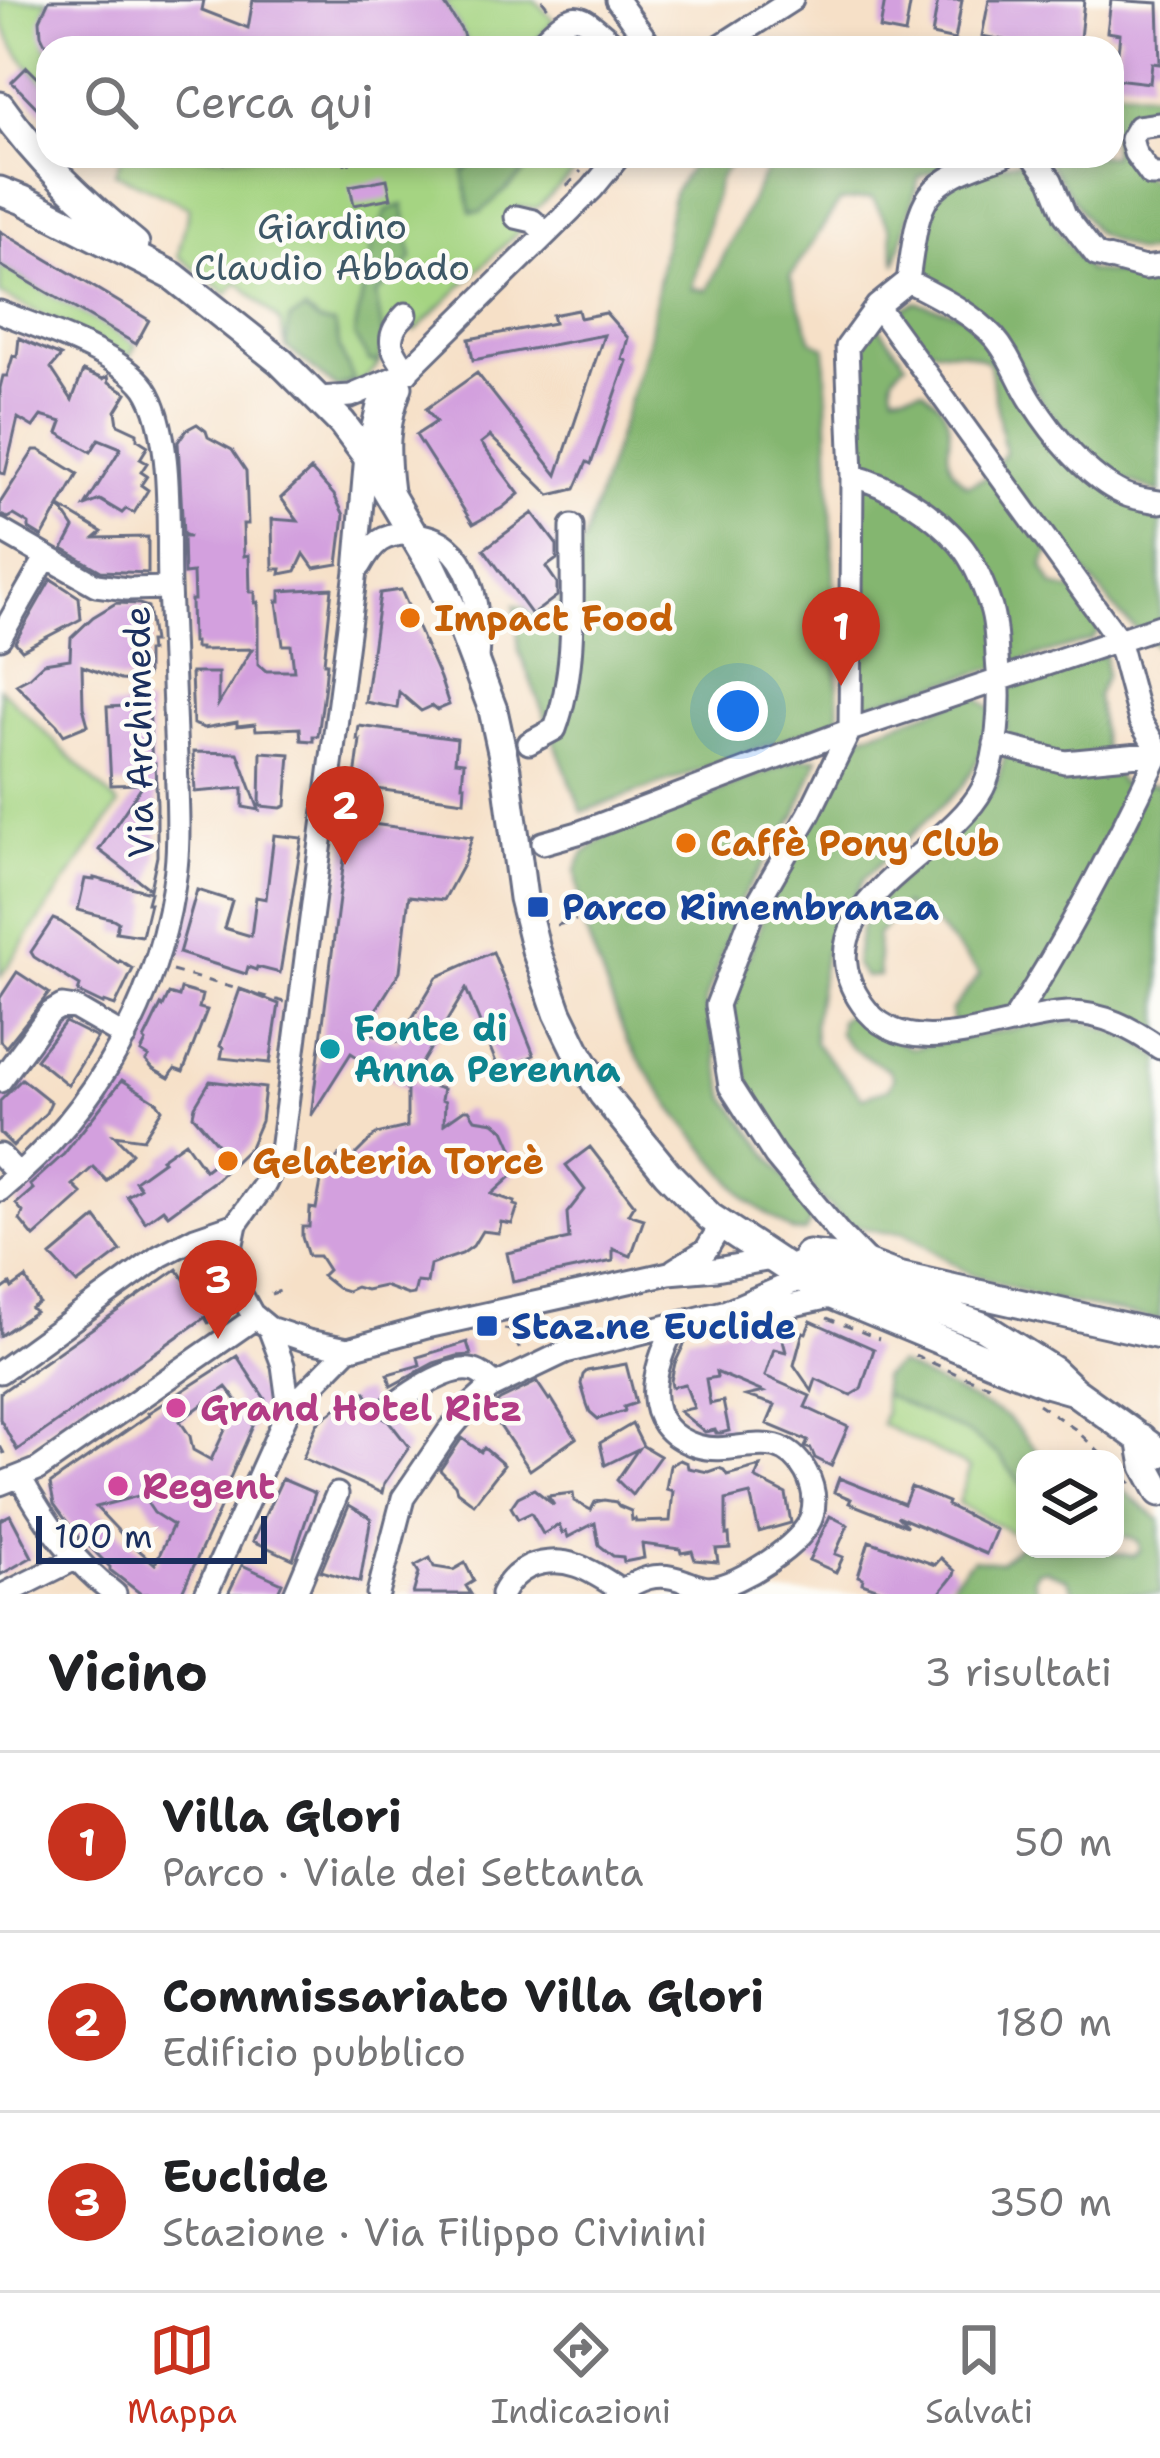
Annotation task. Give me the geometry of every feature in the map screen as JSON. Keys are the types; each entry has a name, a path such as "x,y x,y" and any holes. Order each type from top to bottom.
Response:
{"main road":[{"path":"0,106 36,152"},
{"path":"51,168 318,398 342,423 393,498 448,599 493,710 531,933 558,1013 614,1109 667,1173 700,1208 772,1259 944,1342 1074,1390"},
{"path":"8,192 173,276"},
{"path":"820,1284 870,1264 971,1309 982,1326"},
{"path":"898,1276 1160,1335"},
{"path":"820,1284 888,1292 982,1326 1059,1375 1150,1445 1146,1466 1160,1492"},
{"path":"944,1342 1022,1303"}],"street":[{"path":"736,36 792,0"},
{"path":"620,36 621,6"},
{"path":"621,6 642,36"},
{"path":"548,36 573,8 606,36"},
{"path":"1160,124 1138,128 1131,139 1151,175 1160,175"},
{"path":"206,1594 284,1365 237,1287 230,1242 236,1224 280,1157 283,1142 356,571 366,455 381,402 608,168"},
{"path":"870,1264 775,1156 730,1086 717,1005 754,908 809,814 850,730 852,476 847,347 877,306 908,280 917,217 934,186 968,168"},
{"path":"1042,168 1065,215 1096,255 1144,268 1160,266"},
{"path":"516,217 533,221 546,234"},
{"path":"908,280 968,314 994,337 1032,403 1082,465 1127,496 1160,502"},
{"path":"877,306 1118,639 1140,721 1160,753"},
{"name":"Via Archimede","path":"0,312 124,368 138,380 159,417 178,806 176,870 155,966 125,1037 72,1119 49,1147 0,1190"},
{"path":"406,314 396,324 391,340 408,372"},
{"path":"318,398 351,396 408,372"},
{"path":"393,498 388,429 408,372"},
{"path":"852,476 910,501 958,541 972,561 992,611 1000,698 995,744 983,788 958,820 878,890 858,918 845,949 848,976 864,1006 881,1024 907,1036 961,1034 1069,1013 1094,1015 1134,1030 1160,1048"},
{"path":"529,743 555,730 563,708 569,671 572,526"},
{"path":"0,530 99,586 169,588"},
{"path":"356,571 381,538 414,534"},
{"path":"0,638 46,557"},
{"path":"543,843 850,730 1160,626"},
{"path":"995,744 1065,763 1160,753"},
{"path":"1012,1023 1053,960 1160,753"},
{"path":"0,1081 50,1013 62,1006 75,1008 125,1037"},
{"path":"0,1155 18,1174"},
{"path":"0,1372 160,1256 236,1224"},
{"path":"669,1273 706,1250 721,1225"},
{"path":"273,1407 348,1349 669,1273 772,1259"},
{"path":"378,1594 403,1498 457,1420 495,1385 565,1352 820,1284"},
{"path":"727,1311 789,1306 820,1284"},
{"path":"262,1323 308,1341 348,1349"},
{"path":"115,1594 75,1559 9,1474 38,1468 262,1323"},
{"path":"502,1594 508,1582 525,1569 556,1561 584,1567 621,1593 656,1575 708,1588 731,1582 788,1546 807,1527 812,1487 796,1459 783,1448 767,1444 697,1446 666,1425 655,1404 653,1383 676,1324"},
{"path":"392,1406 422,1384 466,1369 495,1385"},
{"path":"295,1594 337,1494"},
{"path":"4,1594 75,1559"}],"path":[{"path":"556,925 576,920"},
{"path":"165,969 299,1005"},
{"path":"820,1284 894,1345"},
{"path":"271,1294 283,1290"},
{"path":"205,1317 209,1324"},
{"path":"491,1327 510,1330 520,1350"},
{"path":"906,1350 991,1386"},
{"path":"1030,1400 1075,1429 1097,1450"},
{"path":"0,1446 9,1474"}],"green space":[{"path":"0,0 49,0 42,22 44,36 36,36 36,75 9,37"},
{"path":"442,0 535,0 554,21 540,36 464,36"},
{"path":"1124,90 1160,95 1160,118 1124,125"},
{"path":"1124,152 1133,166 1160,184 1160,251 1137,252 1096,233 1052,168 1124,168"},
{"name":"Giardino Claudio Abbado","path":"117,168 578,168 537,208 518,207 522,228 415,331 403,311 383,337 380,363 362,382 337,388 286,347 280,322 238,282 227,294 178,256 189,207 115,173"},
{"path":"468,168 526,168 481,212 471,212 463,172"},
{"path":"690,168 726,168 719,180 692,288 707,290 767,168 946,168 919,177 896,264 890,228 872,198 840,201 790,277 812,341 825,347 839,720 582,812 519,651 515,605 552,616 579,556 648,343 673,193"},
{"path":"1029,168 1041,184 1060,233 1088,271 1160,273 1160,493 1122,479 1089,459 1043,404 1010,348 916,277 929,206 950,184 978,171"},
{"path":"403,205 412,259 376,295 383,337 380,363 369,361 354,336 373,240 387,210"},
{"path":"0,265 136,344 130,357 0,294"},
{"path":"916,302 961,314 989,339 1035,421 1160,509 1160,655 1077,562 1049,551 1043,567 1053,586 1078,592 1101,629 1092,640 863,706 859,698 854,349 875,321 906,363 894,375 894,393 923,389 942,408 948,422 951,466 957,475 967,485 985,478 1005,453 989,363 963,352 930,348 909,336 898,322 902,309"},
{"path":"305,310 319,322 335,324 340,350 354,380 337,388 286,347 289,320"},
{"path":"1105,654 1106,675 1097,696 1105,756 1121,784 1160,785 1160,1045 1111,1014 953,1029 951,1011 980,974 938,927 904,905 877,936 879,976 865,977 855,964 861,928 884,895 995,787 1005,756 1008,688"},
{"path":"0,688 119,805 0,977"},
{"path":"976,695 991,709 988,742 963,786 864,879 825,952 815,1043 862,1097 888,1089 893,1078 889,1070 853,1049 839,1034 840,1020 856,1009 881,1034 911,1048 1028,1026 1085,1021 1134,1040 1160,1058 1160,1320 1038,1297 968,1273 904,1233 849,1224 819,1198 750,1089 731,1018 736,988 766,910 858,737"},
{"path":"818,758 796,815 741,899 705,1002 726,1097 811,1220 805,1232 793,1232 747,1200 672,1108 627,1041 583,925 576,870 583,854 607,835 799,759"},
{"path":"898,1364 1007,1417 1036,1450 1016,1450 1016,1478 1000,1456 971,1435 883,1394 882,1377"},
{"path":"883,1394 971,1435 1000,1456 1016,1478 1016,1535 958,1503 970,1468 881,1424"},
{"path":"1124,1491 1160,1520 1160,1594 1075,1594 1067,1579 1045,1570 1037,1571 1033,1578 1037,1594 948,1594 954,1579 973,1559 1000,1562 1016,1549 1016,1558 1124,1558 1140,1551 1139,1543 1124,1536"}],"building":[{"path":"49,0 204,0 202,10 248,28 253,0 442,0 464,36 41,36 40,20"},
{"path":"885,0 911,0 905,34 880,29"},
{"path":"938,0 962,0 956,36 932,35"},
{"path":"989,0 1084,0 1080,36 982,36"},
{"path":"1111,0 1158,3 1160,64 1152,63 1150,83 1124,80 1124,36 1107,32"},
{"path":"27,67 36,76 36,107 12,82"},
{"path":"387,179 391,198 354,205 350,186"},
{"path":"0,231 149,320 136,344 0,265"},
{"path":"578,310 580,318 606,313 628,338 622,359 627,361 591,464 587,462 575,489 550,495 490,436 481,443 519,494 473,524 416,435 436,422 426,409 477,373 557,475 604,335 473,360 469,339 554,323 552,315"},
{"path":"19,338 61,356 51,368 72,400 83,371 103,379 108,376 109,382 127,393 116,411 118,424 137,433 137,439 148,446 140,459 147,463 141,485 148,490 134,513 126,509 122,513 100,500 85,506 121,448 99,439 91,452 58,433 62,422 41,416 33,427 18,418 5,474 0,473 0,388 13,356 17,357"},
{"path":"197,424 208,437 232,450 246,471 244,556 249,555 250,592 255,592 258,602 258,664 266,671 294,671 291,645 283,645 280,591 332,588 325,684 318,736 313,741 301,740 300,728 256,730 255,724 237,726 237,722 204,728 193,724 191,673 218,673 218,705 252,649 200,650 192,642 193,573 184,574 183,537 190,537 183,534 178,442"},
{"path":"34,450 78,474 42,537 14,515 0,515 0,503"},
{"path":"311,470 334,495 344,515 338,564 314,568 304,554 296,571 280,574 281,569 273,569 272,519 298,521 281,498"},
{"path":"60,507 102,532 95,538 148,537 148,573 101,571 63,549 74,528"},
{"path":"533,513 557,545 557,559 546,567 557,583 557,596 532,615 484,549"},
{"path":"51,579 79,597 81,619 22,650 15,642"},
{"path":"401,590 449,705 437,710 432,706 421,711 399,692 397,708 365,702 380,593"},
{"path":"116,603 148,607 153,642 147,651 147,676 120,680 82,666 88,725 64,735 16,684 44,663 70,659 71,638"},
{"path":"149,705 157,804 157,856 150,889 99,850 143,784 111,785 107,707"},
{"path":"359,726 457,739 455,761 464,762 464,801 354,786"},
{"path":"193,752 238,753 259,810 243,807 243,788 195,792"},
{"path":"261,752 290,754 286,806 260,806"},
{"path":"349,821 472,837 444,900 409,896 400,971 363,1031 398,1042 437,977 493,952 534,1055 500,1072 466,989 411,1081 443,1089 444,1124 469,1110 475,1119 494,1122 504,1130 512,1148 508,1165 514,1174 492,1194 518,1206 512,1224 501,1222 499,1233 482,1231 462,1254 430,1265 427,1283 417,1282 414,1294 408,1295 384,1286 337,1288 322,1276 328,1270 319,1256 308,1256 302,1237 302,1227 309,1227 310,1208 316,1209 324,1165 332,1166 339,1155 352,1158 376,1134 407,1127 407,1086 351,1053 311,1116"},
{"path":"274,835 302,838 280,973 248,967 246,974 179,953 197,890 232,901 224,928 251,936 256,897 266,899"},
{"path":"85,879 150,892 142,936 116,932 118,922 113,919 78,910"},
{"path":"53,919 133,969 115,1006 78,992 80,986 34,957 31,952"},
{"path":"17,972 49,993 6,1047 0,1041 0,998"},
{"path":"181,989 202,995 199,1008 207,1010 183,1072 175,1069 169,1078 153,1069 146,1061 149,1057 141,1052 161,1005 169,994 179,997"},
{"path":"240,989 279,1004 270,1063 221,1058 220,1046"},
{"path":"65,1022 97,1038 68,1085 36,1059"},
{"path":"22,1079 51,1102 13,1146 0,1133 0,1101"},
{"path":"122,1080 162,1109 143,1139 114,1135 132,1153 107,1181 93,1167 73,1185 82,1194 34,1237 20,1220 23,1212 16,1204 64,1154"},
{"path":"210,1081 265,1088 261,1121 250,1147 168,1215 163,1209 145,1222 127,1196 140,1188 135,1181 161,1159 185,1142 205,1170 226,1154 193,1115"},
{"path":"590,1147 634,1204 628,1214 644,1219 631,1256 613,1249 613,1261 513,1282 507,1253 569,1239 567,1213 585,1190 566,1165"},
{"path":"96,1218 121,1251 77,1284 51,1256"},
{"path":"177,1269 208,1315 17,1450 0,1419 0,1393"},
{"path":"26,1278 39,1303 31,1308 35,1312 0,1336 0,1291"},
{"path":"811,1321 874,1349 861,1389 851,1395 816,1379 812,1391 794,1365"},
{"path":"778,1322 786,1352 774,1349 765,1376 810,1396 805,1407 848,1427 831,1466 815,1458 805,1447 808,1441 767,1424 775,1405 746,1396 763,1392 716,1372 717,1377 706,1379 710,1404 723,1401 729,1431 705,1432 679,1411 694,1408 685,1384 672,1387 671,1381 688,1336"},
{"path":"467,1342 471,1355 434,1363 391,1386 388,1374 420,1365 418,1357"},
{"path":"237,1356 265,1399 181,1594 141,1594 110,1570 84,1545 54,1504 50,1484","holes":["226,1387 238,1402 211,1460 193,1450 180,1421","142,1495 154,1513 173,1525 155,1564 96,1507"]},
{"path":"626,1364 636,1403 598,1419 587,1404 583,1375"},
{"path":"537,1382 576,1438 530,1470 489,1410"},
{"path":"366,1392 409,1447 382,1493 303,1458 317,1423 355,1394"},
{"path":"632,1424 643,1446 660,1456 632,1495 617,1480 638,1449 605,1465 600,1443"},
{"path":"462,1438 504,1465 474,1504 440,1470"},
{"path":"680,1460 688,1468 708,1472 719,1468 727,1475 760,1466 755,1478 786,1494 791,1523 759,1532 750,1494 726,1500 730,1548 716,1549 718,1562 695,1560 692,1551 642,1544 644,1558 624,1562 599,1545 595,1523 568,1537 559,1525 543,1534 531,1513 518,1519 511,1507 534,1489 554,1505 548,1496 573,1493 574,1501 591,1510 595,1502 604,1500 631,1511 636,1522 670,1521 673,1491 666,1489 670,1465"},
{"path":"839,1478 904,1504 911,1487 948,1502 996,1530 986,1554 897,1516 907,1526 849,1503 851,1499 834,1492"},
{"path":"282,1479 315,1493 293,1559 253,1541"},
{"path":"349,1505 371,1518 360,1582 321,1571"},
{"path":"10,1515 32,1557 0,1575 0,1520"},
{"path":"830,1516 848,1525 835,1554 843,1557 836,1572 809,1560"},
{"path":"869,1541 935,1565 941,1558 954,1575 939,1594 893,1594 862,1583 858,1576"},
{"path":"430,1558 434,1567 453,1570 465,1563 474,1581 466,1586 471,1594 413,1594 419,1573 415,1566"},
{"path":"242,1565 282,1583 277,1594 228,1594"}],"place":[{"name":"Impact Food","path":"410,618"},
{"name":"Villa Glori","path":"841,686"},
{"name":"Caffè Pony Club","path":"686,843"},
{"name":"Commissariato Villa Glori","path":"345,865"},
{"name":"Parco Rimembranza","path":"538,907"},
{"name":"Fonte di Anna Perenna","path":"330,1049"},
{"name":"Gelateria Torcè","path":"228,1161"},
{"name":"Staz.ne Euclide","path":"487,1326"},
{"name":"Euclide","path":"218,1339"},
{"name":"Grand Hotel Ritz","path":"176,1408"},
{"name":"Regent","path":"118,1486"}]}
